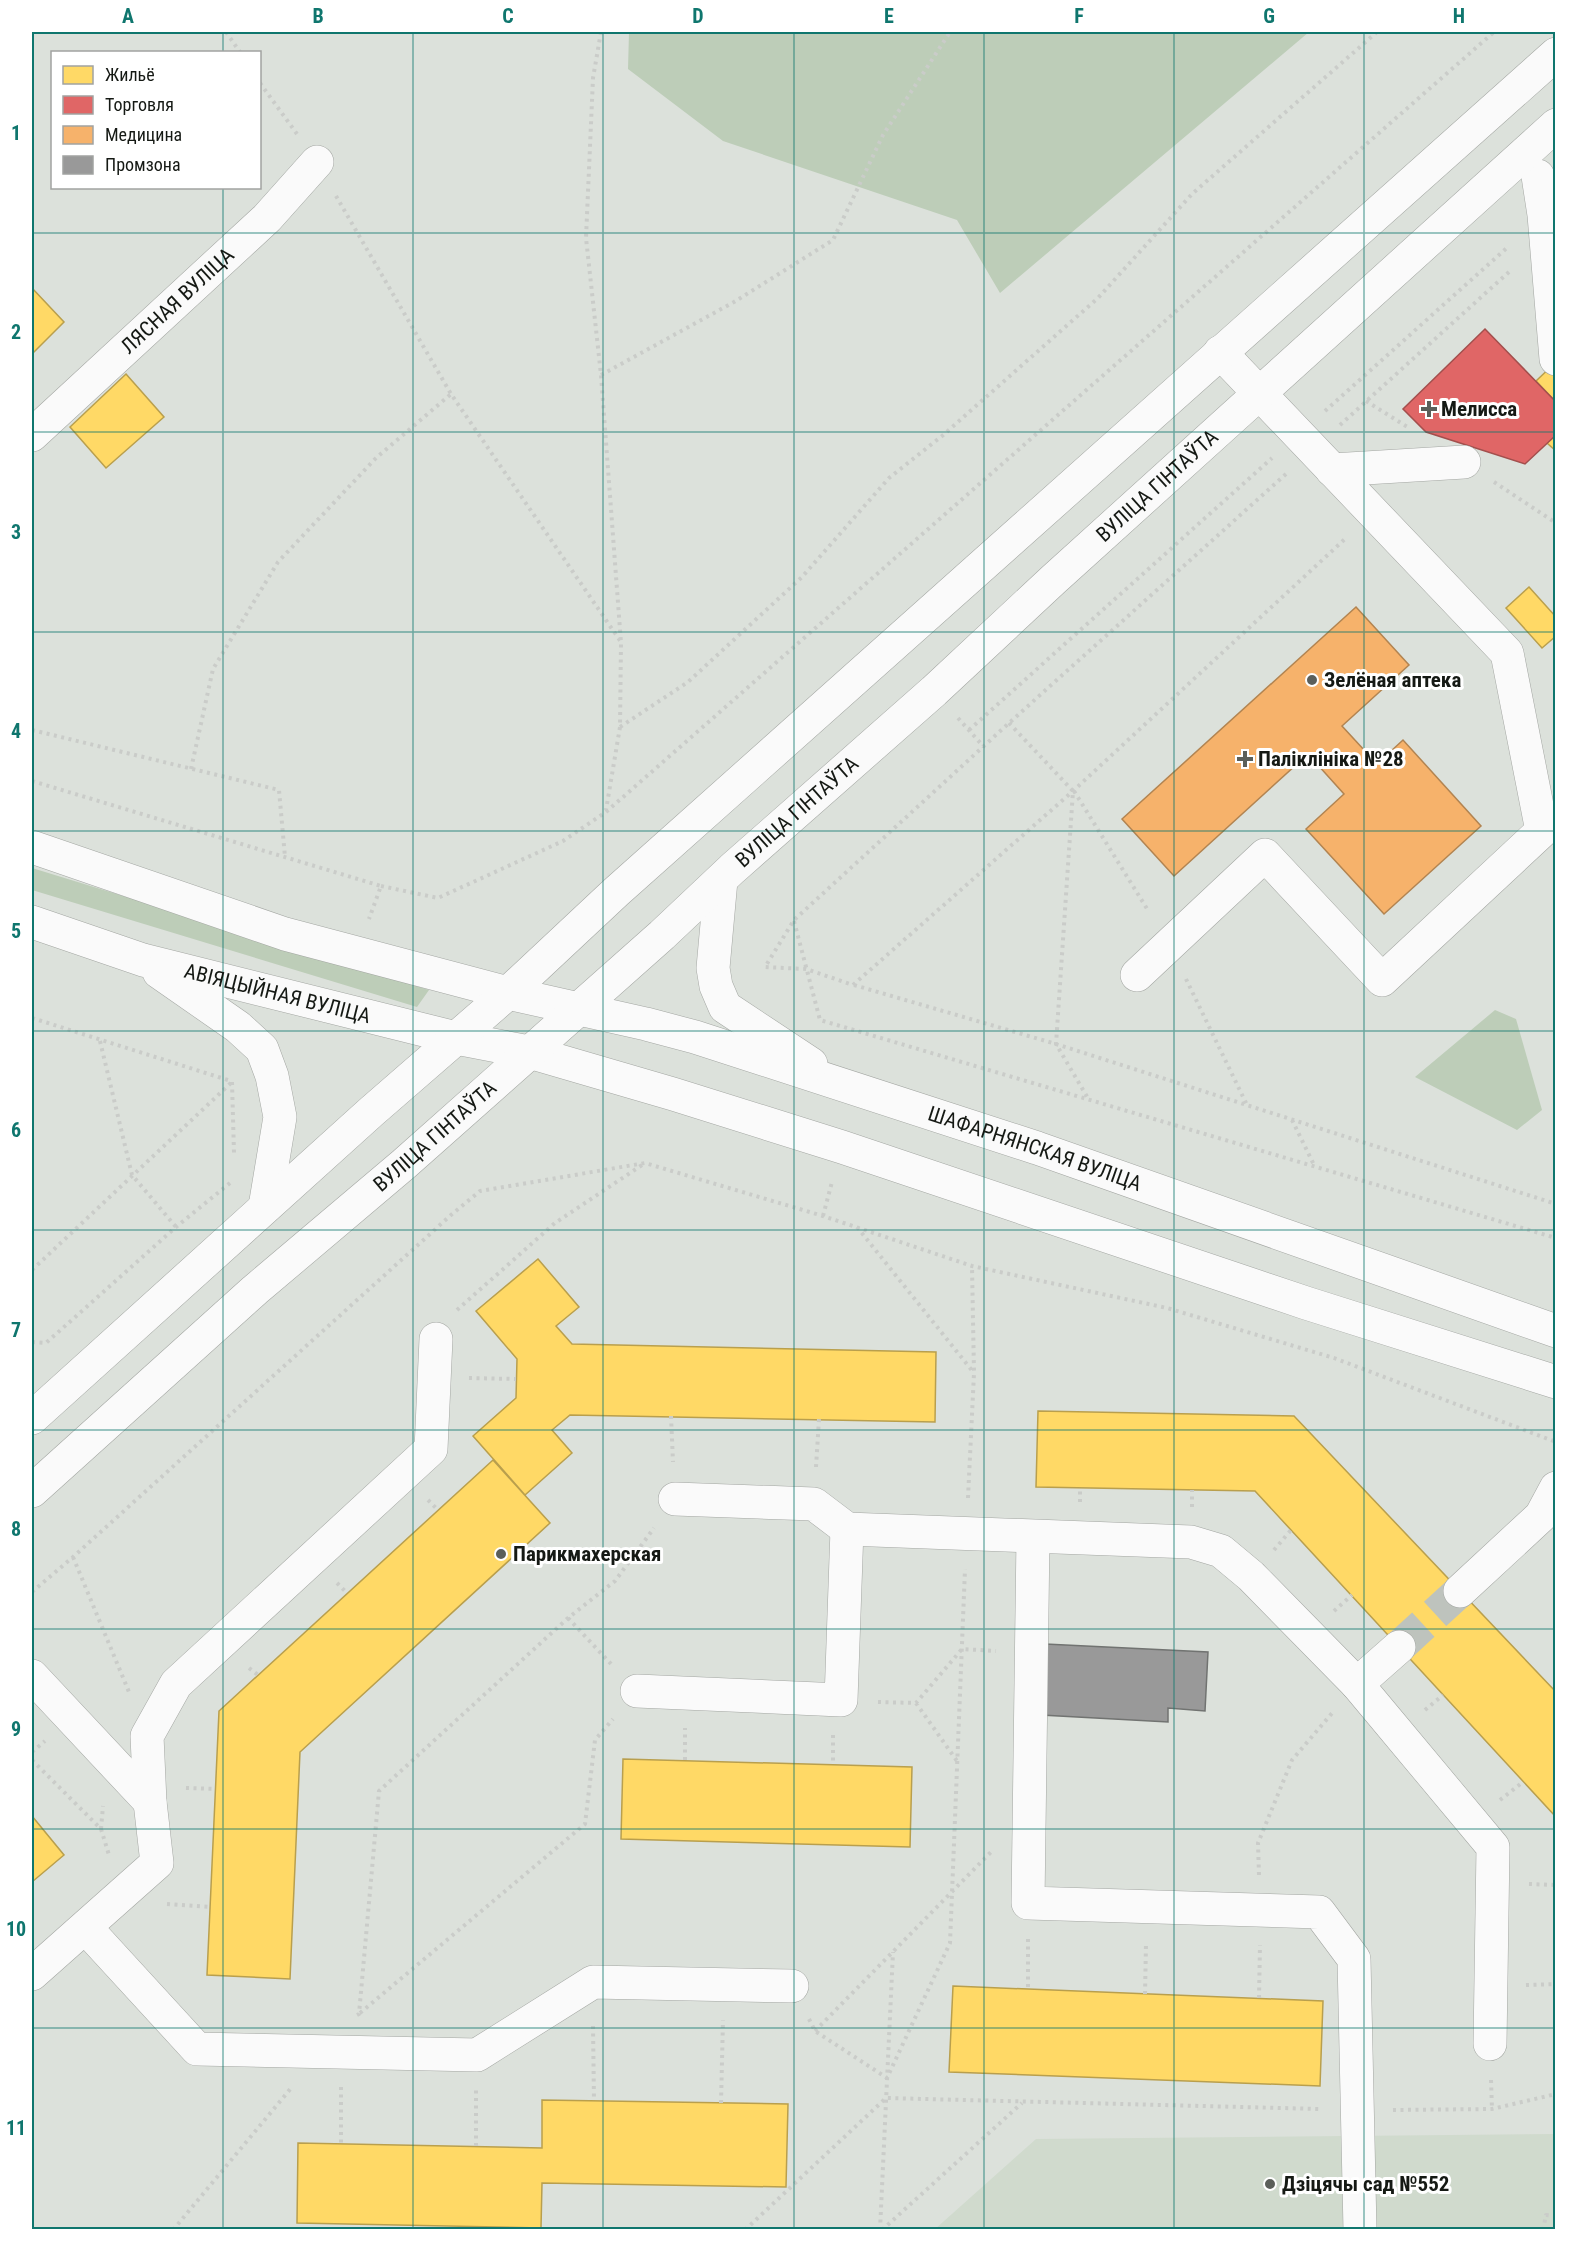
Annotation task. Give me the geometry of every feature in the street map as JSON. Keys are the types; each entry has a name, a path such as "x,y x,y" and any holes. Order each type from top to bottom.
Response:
{"main road":[{"path":"32,1418 508,993 616,892 1556,54"},
{"name":"ВУЛІЦА ГІНТАЎТА","path":"32,1491 255,1290 404,1164 934,691 1259,393 1541,197 1556,125"},
{"name":"ЛЯСНАЯ ВУЛІЦА","path":"32,435 267,218 317,162"},
{"path":"1541,197 1556,359"},
{"path":"1137,975 1265,855 1382,980 1542,831 1507,653 1220,352"},
{"path":"1314,451 1464,462"},
{"path":"32,847 285,934 508,993"},
{"path":"721,880 713,968 716,986 725,1007 848,1088"},
{"name":"АВІЯЦЫЙНАЯ ВУЛІЦА","path":"32,922 143,960 456,1038 529,1052"},
{"path":"143,960 238,1027 262,1049 272,1076 280,1117 265,1208"},
{"name":"ШАФАРНЯНСКАЯ ВУЛІЦА","path":"508,993 695,1037 1037,1148 1556,1330"},
{"path":"529,1052 842,1147 1306,1303 1556,1383"},
{"path":"32,1974 157,1863 150,1802 147,1736 176,1684 431,1449 436,1340"},
{"path":"1460,1591 1541,1516 1556,1488"},
{"path":"675,1499 814,1504 847,1529 1033,1538 1191,1542 1221,1551 1251,1576 1357,1683 1493,1847 1490,2044"},
{"path":"637,1691 841,1700 847,1529"},
{"path":"1033,1538 1028,1903 1319,1912 1354,1959 1360,2229"},
{"path":"1357,1683 1399,1647"},
{"path":"32,1676 150,1802"},
{"path":"86,1928 197,2049 477,2055 593,1982 792,1986"}],"path":[{"path":"226,32 239,51"},
{"path":"601,32 593,78 586,238 601,375 621,643 620,727 606,812"},
{"path":"601,375 735,302 833,240 883,135 950,32"},
{"path":"620,727 688,682 802,577 888,478 942,436 1098,298 1192,194 1377,32"},
{"path":"32,781 381,886 438,898 563,841 606,812 1494,32"},
{"path":"261,84 317,162 380,275 451,394 621,643"},
{"path":"1541,197 1314,451 1009,723 794,920 765,967 806,969 853,985 1056,1044 1556,1204"},
{"path":"969,730 1314,451 1541,197"},
{"path":"191,769 213,669 278,562 376,458 451,394"},
{"path":"1464,462 1556,523"},
{"path":"853,985 1073,791 1373,513"},
{"path":"957,716 984,747"},
{"path":"1009,723 1073,791 1056,1044 1089,1100"},
{"path":"32,730 279,790 285,857"},
{"path":"369,920 381,886"},
{"path":"794,920 820,1020 1556,1238"},
{"path":"32,1018 232,1082"},
{"path":"100,1041 132,1175 176,1227"},
{"path":"232,1082 234,1157"},
{"path":"32,1270 232,1082"},
{"path":"1292,1119 1315,1167"},
{"path":"436,1340 451,1315 555,1223 645,1163"},
{"path":"32,1592 480,1191 645,1163 856,1227 972,1266 1167,1308 1334,1358 1556,1442"},
{"path":"32,1342 46,1343 176,1227 235,1179"},
{"path":"856,1227 974,1373"},
{"path":"887,2078 950,1943 974,1373 972,1266"},
{"path":"434,1377 516,1379"},
{"path":"359,2014 379,1791 568,1618 615,1581 675,1499 671,1416"},
{"path":"814,1504 819,1419"},
{"path":"73,1557 147,1736"},
{"path":"173,2229 331,2052 359,2014 585,1824 595,1740 637,1691 568,1618"},
{"path":"916,1703 962,1649"},
{"path":"1259,1998 1258,1843 1292,1760 1357,1683"},
{"path":"841,1700 916,1703"},
{"path":"916,1703 958,1761"},
{"path":"32,1760 101,1829 112,1867 131,1886"},
{"path":"815,2031 1028,1814"},
{"path":"1028,1903 1028,1989"},
{"path":"1145,1994 1147,1906"},
{"path":"881,2229 892,1950"},
{"path":"593,1982 594,2101"},
{"path":"721,2103 723,1984"},
{"path":"792,1986 815,2031 887,2078"},
{"path":"331,2052 341,2143"},
{"path":"476,2146 477,2055"},
{"path":"745,2229 886,2098 1359,2110 1492,2109 1556,2094"},
{"path":"881,2229 1022,2103"},
{"path":"1543,2229 1546,2215 1556,2216"}],"shaded area":[{"name":"Дзіцячы сад №552","path":"1555,2134 1555,2229 934,2230 1036,2139"}],"green space":[{"path":"629,32 1309,32 1000,293 957,220 723,141 628,69"},
{"path":"32,868 429,990 417,1007 32,890"},
{"path":"1495,1010 1516,1019 1542,1110 1517,1130 1415,1077"}],"building: Жильё":[{"path":"32,288 64,322 32,354"},
{"path":"1556,362 1556,402 1536,381"},
{"path":"126,374 164,417 106,468 70,427"},
{"path":"1556,435 1556,451 1547,443"},
{"path":"1529,587 1556,617 1556,636 1542,648 1506,608"},
{"path":"538,1259 579,1307 556,1326 572,1344 936,1352 935,1422 570,1415 552,1430 572,1453 525,1495 473,1436 516,1398 517,1359 476,1311"},
{"path":"1038,1411 1294,1416 1556,1692 1556,1817 1255,1491 1036,1487"},
{"path":"493,1460 550,1523 300,1752 290,1979 207,1975 219,1711"},
{"path":"623,1759 912,1767 910,1847 621,1839"},
{"path":"32,1816 64,1855 32,1882"},
{"path":"953,1986 1323,2001 1320,2086 949,2072"},
{"path":"542,2100 788,2104 786,2187 542,2183 541,2228 297,2223 298,2143 542,2148"}],"building: Торговля":[{"path":"1485,329 1556,402 1556,435 1525,464 1426,432 1403,409"}],"building: Медицина":[{"name":"Паліклініка №28","path":"1356,607 1409,665 1342,726 1377,764 1403,740 1481,826 1384,914 1306,829 1344,794 1308,754 1174,876 1122,819"}],"building: Промзона":[{"path":"1045,1644 1208,1652 1205,1711 1168,1708 1168,1722 1041,1715"}],"tunnel":[{"path":"1399,1647 1460,1591"}],"place":[{"name":"Мелисса","path":"1429,409"},
{"name":"Зелёная аптека","path":"1312,680"},
{"name":"Паліклініка №28","path":"1245,759"},
{"name":"Парикмахерская","path":"501,1554"},
{"name":"Дзіцячы сад №552","path":"1270,2184"}]}
